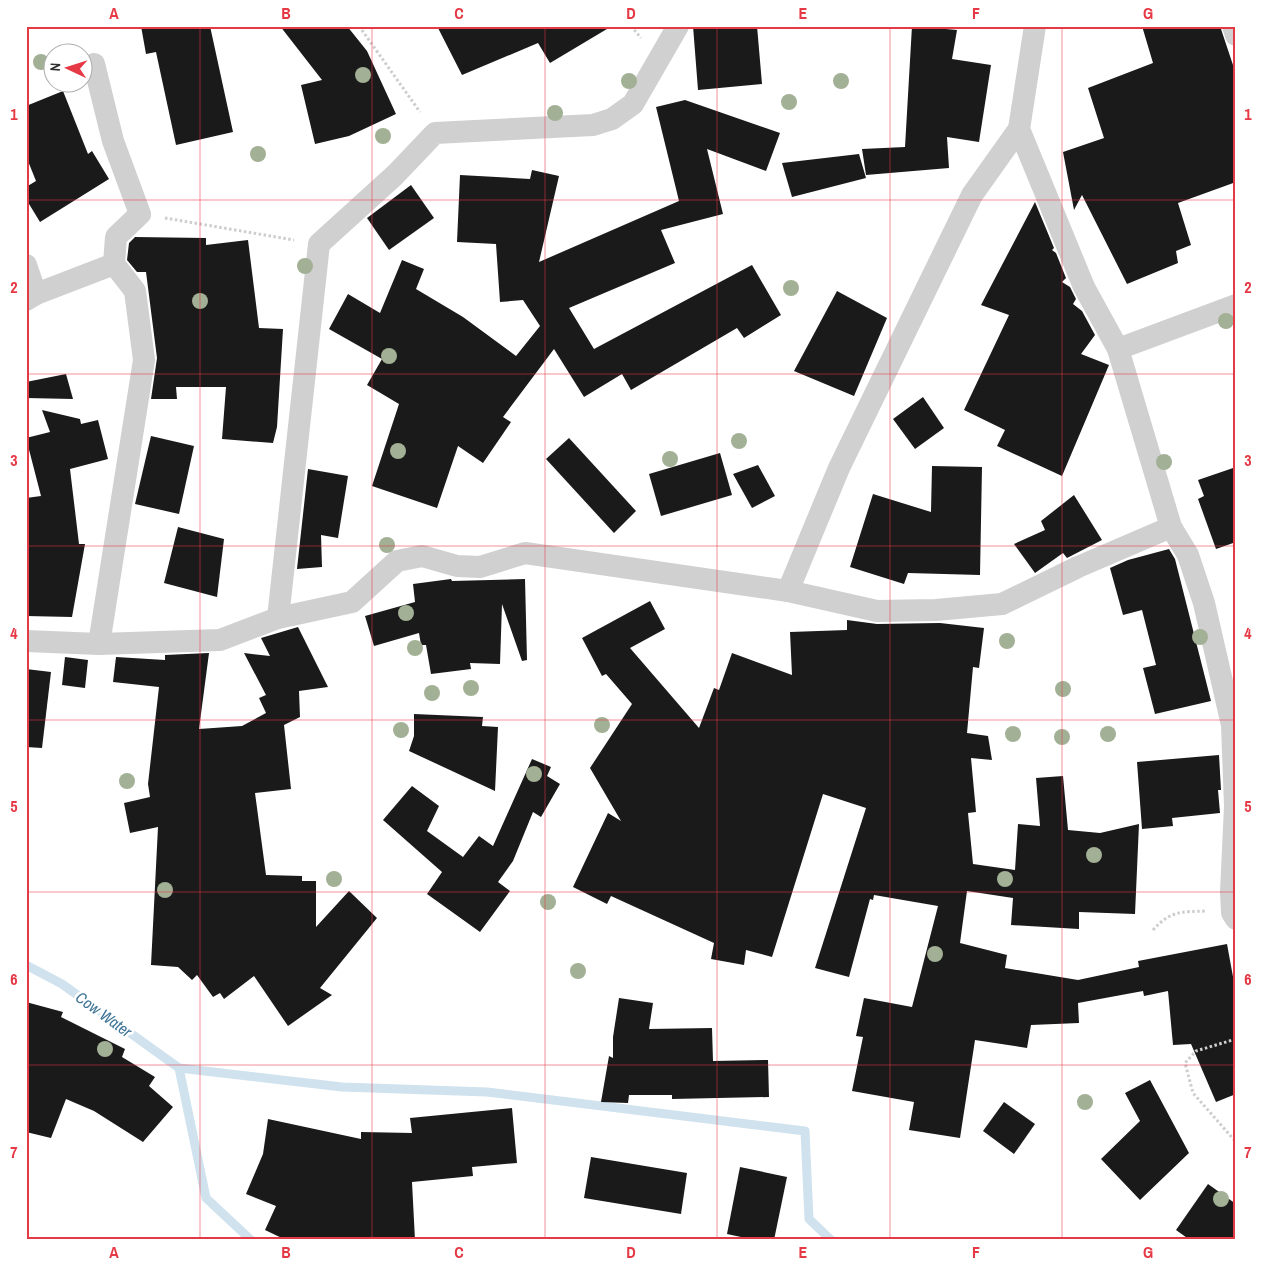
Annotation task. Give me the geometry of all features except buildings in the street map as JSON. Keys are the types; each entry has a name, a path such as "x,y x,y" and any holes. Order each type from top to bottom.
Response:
{"street":[{"path":"278,618 319,244 395,175 435,132 593,124 612,119 633,104 678,26"},
{"path":"788,591 839,468 972,195 1020,129 1035,26"},
{"path":"1233,26 1236,35"},
{"path":"94,64 113,141 140,214 116,237 114,264 135,291 144,360 99,644"},
{"path":"1020,129 1084,287 1118,349 1170,527 1188,555 1204,603 1232,725 1235,806 1234,916"},
{"path":"26,265 31,297 114,264"},
{"path":"1118,349 1236,305"},
{"path":"26,641 99,644 220,640 278,618 352,602 397,562 422,556 457,566 480,567 525,553 788,591 876,611 936,610 1002,604 1078,567 1170,527"}],"path":[{"path":"359,26 435,132"},
{"path":"140,214 319,244"},
{"path":"1153,930 1164,918 1191,910 1234,916"},
{"path":"1236,1039 1196,1051 1185,1063 1193,1093 1236,1142"}],"waterway":[{"name":"Cow Water","path":"26,965 62,984 179,1068 342,1087 487,1092 805,1131 809,1219 831,1240"},
{"path":"179,1068 206,1198 251,1240"}]}
